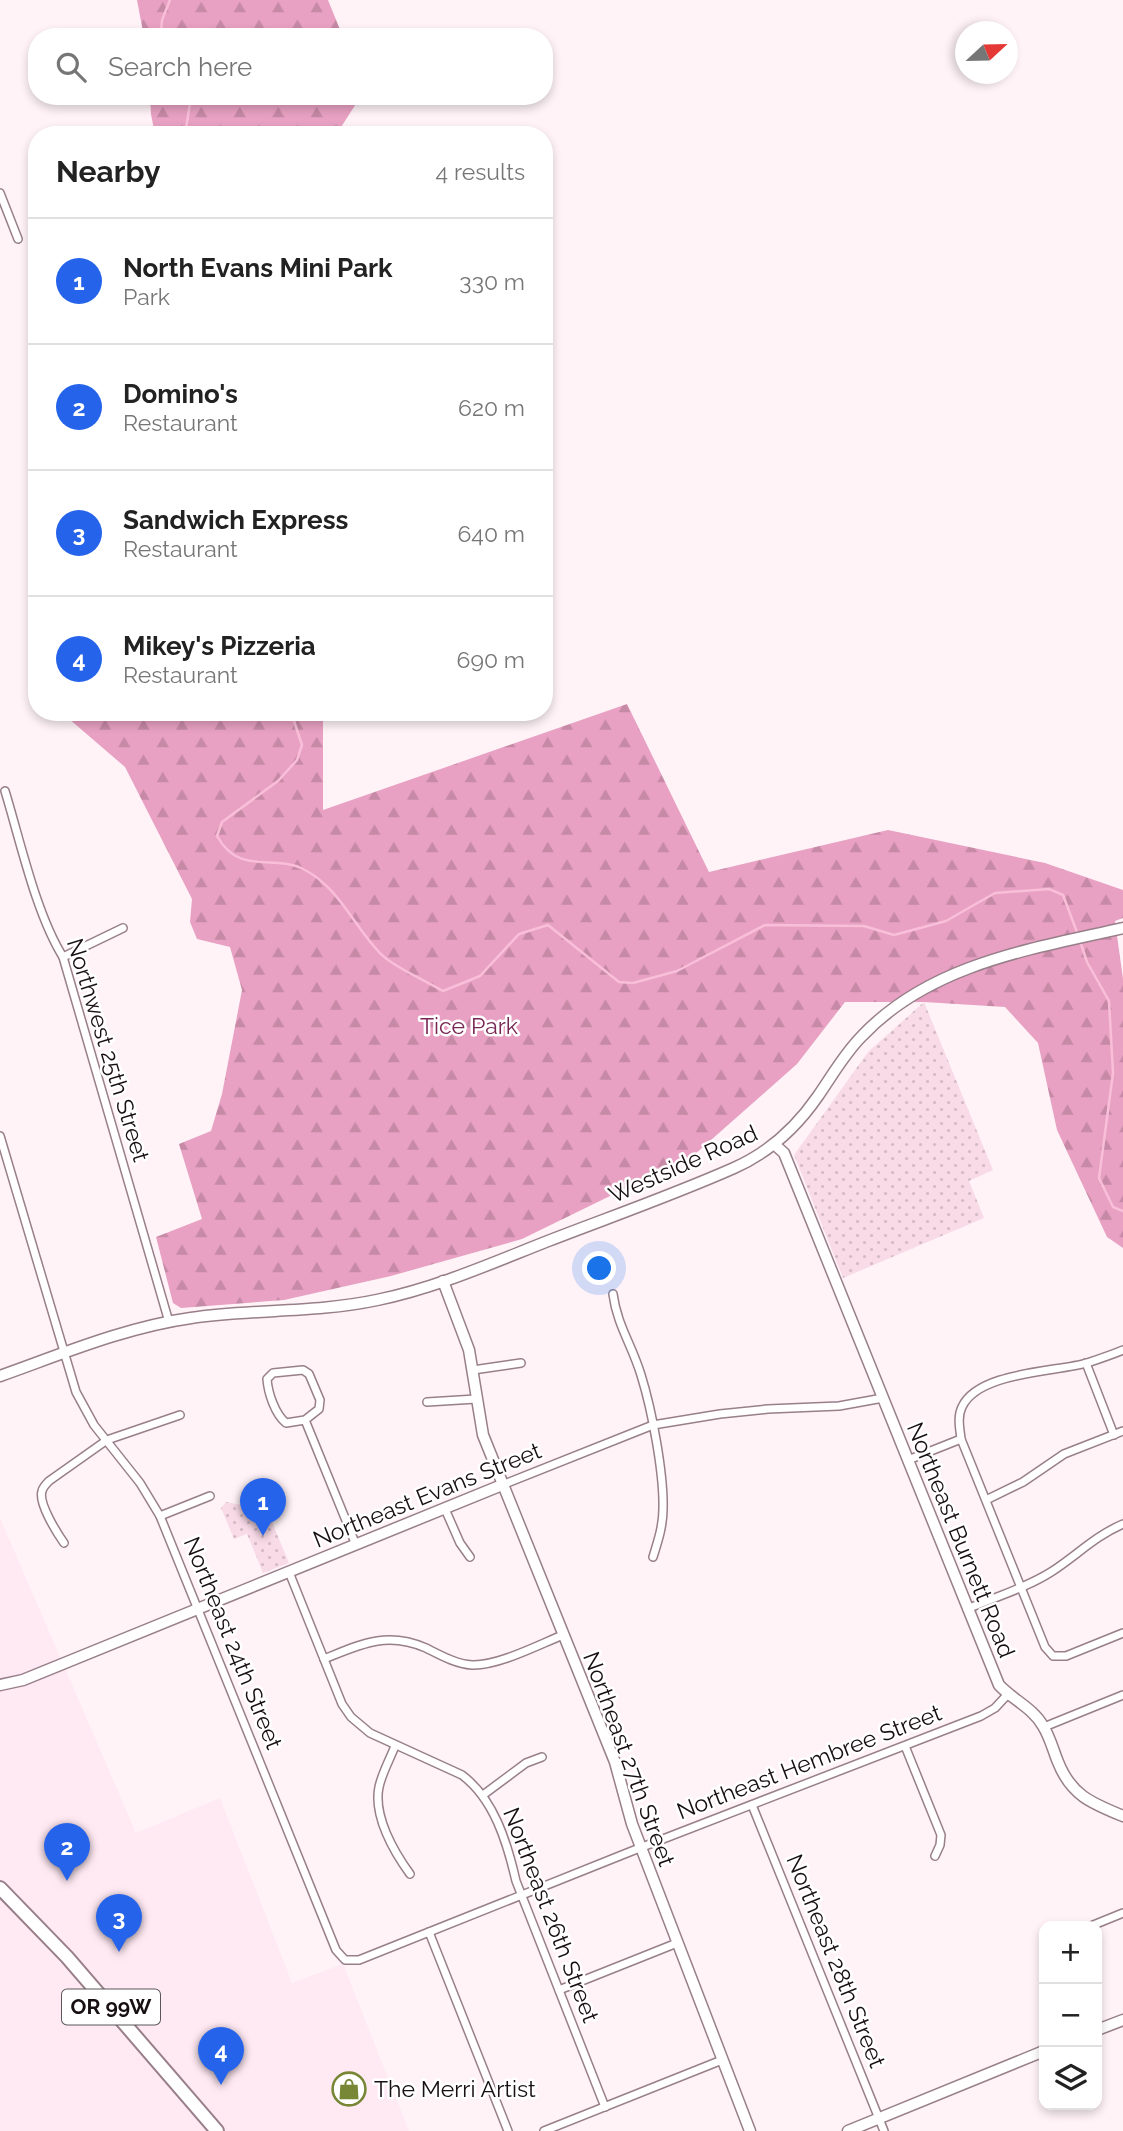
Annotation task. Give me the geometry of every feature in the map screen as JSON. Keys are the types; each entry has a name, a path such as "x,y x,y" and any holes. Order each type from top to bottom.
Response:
{"highway":[{"name":"OR 99W","path":"0,1888 67,1957 217,2131"}],"street":[{"path":"0,194 18,239"},
{"name":"Northwest 25th Street","path":"5,791 38,899 63,957 169,1322"},
{"path":"63,957 123,928"},
{"name":"Westside Road","path":"0,1376 169,1322 215,1315 360,1304 405,1294 715,1176 775,1145 807,1111 853,1045 879,1019 914,995 946,977 976,965 1123,928"},
{"name":"Northeast 24th Street","path":"0,1136 64,1354 83,1409 140,1483 160,1516 336,1951 345,1959"},
{"name":"Northeast Burnett Road","path":"775,1145 784,1153 993,1673 1008,1694"},
{"name":"Northeast 27th Street","path":"443,1281 466,1341 483,1435 621,1777 632,1824 750,2131"},
{"path":"613,1294 615,1314 642,1376 653,1426 663,1509 653,1557"},
{"path":"1123,1350 1086,1363 1024,1375 979,1389 961,1408 959,1424 961,1439 1045,1647 1053,1656 1066,1656 1123,1633"},
{"path":"473,1370 521,1363"},
{"path":"1086,1363 1114,1435"},
{"path":"303,1370 309,1374 320,1401 319,1409 305,1420 286,1423 280,1418 268,1387 267,1379 273,1373 303,1370"},
{"name":"Northeast Evans Street","path":"0,1685 23,1680 653,1426 720,1414 839,1406 883,1398"},
{"path":"427,1402 476,1399"},
{"path":"64,1543 54,1530 42,1498 42,1491 49,1481 107,1440 180,1415"},
{"path":"305,1420 356,1545"},
{"path":"986,1500 1023,1482 1064,1454 1123,1431"},
{"path":"908,1460 961,1439"},
{"path":"160,1516 210,1496"},
{"path":"445,1509 460,1543 470,1557"},
{"path":"967,1609 1050,1573 1090,1542 1123,1524"},
{"name":"Northeast 26th Street","path":"289,1572 342,1704 351,1717 370,1733 395,1746 462,1774 483,1795 492,1811 605,2107"},
{"path":"324,1659 374,1640 391,1639 406,1641 470,1665 485,1664 563,1635"},
{"path":"1008,1694 1035,1714 1044,1727 1069,1784 1080,1796 1123,1816"},
{"name":"Northeast Hembree Street","path":"345,1959 359,1960 986,1714 1008,1694"},
{"path":"1044,1727 1123,1695"},
{"path":"395,1746 379,1786 378,1799 381,1815 397,1856 410,1874"},
{"path":"905,1746 941,1835 935,1856"},
{"path":"483,1795 526,1763 542,1758"},
{"name":"Northeast 28th Street","path":"752,1805 884,2131"},
{"path":"1102,1922 1123,1913"},
{"path":"429,1932 508,2131"},
{"path":"559,1990 677,1943"},
{"path":"1102,2029 1122,2024"},
{"path":"848,2131 1039,2053"},
{"path":"544,2131 722,2060"}],"shaded area":[{"path":"924,1002 993,1170 969,1181 984,1218 843,1278 794,1155 868,1052"},
{"path":"226,1502 267,1510 289,1563 263,1573 247,1534 234,1539 221,1508"},
{"path":"0,1518 136,1833 220,1798 292,1983 343,1964 409,2131 0,2131"}],"green space":[{"path":"137,0 328,0 339,28 142,28"},
{"path":"150,105 355,105 342,126 153,126"},
{"name":"Tice Park","path":"627,704 709,872 888,830 1045,863 1123,890 1123,918 1115,921 1123,979 1123,1248 1107,1237 1057,1130 1038,1043 1005,1007 924,1002 845,1002 797,1064 694,1155 522,1239 391,1276 284,1300 181,1308 173,1303 156,1237 202,1219 179,1144 211,1131 222,1094 242,990 230,947 197,939 190,922 192,899 125,767 71,721 323,721 323,810"}],"waterway":[{"path":"161,28 170,0"},
{"path":"186,126 190,105"},
{"path":"294,721 302,745 297,760 278,781 222,822 217,836 236,856 257,862 292,865 315,876 336,896 384,957 443,991 480,976 519,934 548,925 619,982 633,983 677,971 765,925 864,926 894,935 946,921 995,893 1049,889 1063,895 1078,935"},
{"path":"1080,941 1087,962 1109,1001 1113,1073 1099,1178 1113,1207 1123,1211"}],"place":[{"name":"North Evans Mini Park","path":"263,1536"},
{"name":"Domino's","path":"67,1881"},
{"name":"Sandwich Express","path":"119,1952"},
{"name":"Mikey's Pizzeria","path":"221,2085"},
{"name":"The Merri Artist","path":"349,2089"}]}
